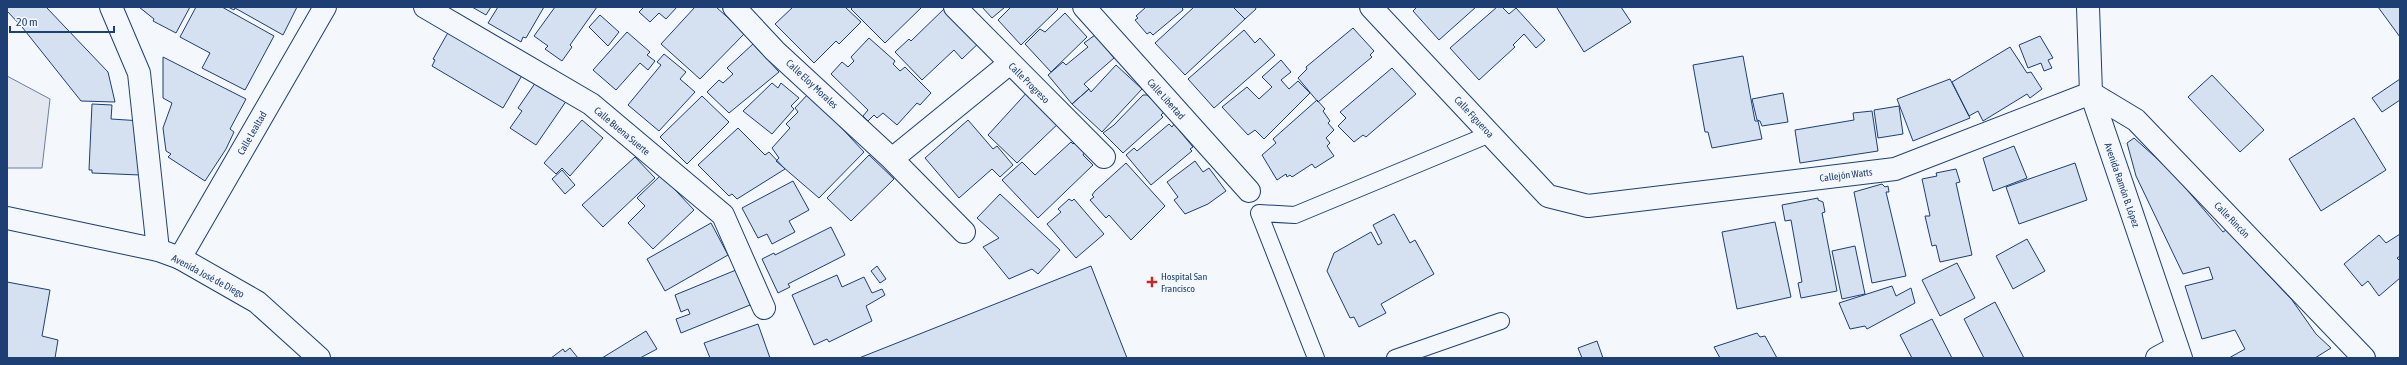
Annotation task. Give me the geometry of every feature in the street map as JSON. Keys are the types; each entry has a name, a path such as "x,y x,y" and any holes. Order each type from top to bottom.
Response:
{"street":[{"path":"111,7 139,73 158,250"},
{"name":"Calle Lealtad","path":"180,258 325,7"},
{"name":"Calle Buena Suerte","path":"426,7 591,104 723,215 764,308"},
{"name":"Calle Eloy Morales","path":"734,7 776,51 892,159 964,232"},
{"name":"Calle Progreso","path":"955,7 1104,157"},
{"name":"Calle Libertad","path":"1084,7 1249,191"},
{"name":"Calle Figueroa","path":"1371,7 1548,196 1588,206"},
{"name":"Avenida Ramón B. López","path":"2088,7 2091,93 2179,353"},
{"path":"892,159 1010,63"},
{"name":"Callejón Watts","path":"1588,206 1895,169 2091,93"},
{"name":"Calle Rincón","path":"2091,93 2136,120 2364,358"},
{"name":"Avenida José de Diego","path":"7,218 158,250 180,258 256,302 319,358"},
{"path":"2157,358 2179,353"}],"lane":[{"path":"1316,358 1259,213 1295,215 1490,134"},
{"path":"1395,358 1501,321"}],"shaded area":[{"path":"7,76 50,99 42,168 7,168"}],"building":[{"path":"7,7 46,7 108,72 115,102 81,101 22,27 7,11"},
{"path":"139,7 190,7 176,33 153,21 154,19"},
{"path":"196,7 222,7 274,36 245,90 202,68 210,53 180,37"},
{"path":"228,7 297,7 283,35 235,8 234,10"},
{"path":"472,7 491,7 486,15"},
{"path":"498,7 544,7 526,38 523,37 521,42 488,23"},
{"path":"555,7 597,7 570,45 572,47 562,61 545,49 548,46 534,36"},
{"path":"644,7 677,7 666,19 659,13 650,22 639,12"},
{"path":"695,7 716,7 745,33 700,79 661,44"},
{"path":"793,7 845,7 861,22 839,44 836,41 814,63 775,24"},
{"path":"853,7 922,7 885,43 851,9"},
{"path":"946,7 983,39 962,59 954,50 922,80 895,52 909,39 911,41"},
{"path":"982,7 1005,7 992,18"},
{"path":"1011,7 1056,7 1058,9 1021,45 998,20"},
{"path":"1146,7 1182,7 1183,10 1153,35 1150,32 1147,34 1135,20 1138,18 1136,16"},
{"path":"1194,7 1233,7 1245,19 1185,75 1155,43"},
{"path":"1233,7 1255,7 1256,9 1245,19"},
{"path":"1417,7 1476,7 1439,40 1413,11"},
{"path":"1497,7 1502,7 1509,14 1516,8 1545,40 1536,48 1524,34 1513,45 1515,47 1479,80 1450,48"},
{"path":"1621,7 1631,22 1584,52 1557,8"},
{"path":"2378,7 2400,7 2400,37"},
{"path":"1065,13 1087,37 1051,72 1025,44 1040,29 1045,32"},
{"path":"600,15 619,32 608,46 589,27"},
{"path":"1353,28 1374,51 1370,55 1372,57 1318,102 1298,78 1307,69 1306,67"},
{"path":"450,29 524,72 503,108 432,66 435,60 433,59"},
{"path":"1244,30 1255,43 1260,38 1275,55 1214,108 1188,79"},
{"path":"627,32 650,52 647,55 655,61 648,70 640,63 616,90 593,70"},
{"path":"1095,35 1114,58 1084,84 1089,89 1072,104 1048,75 1063,62 1066,65 1088,47 1084,43"},
{"path":"2040,36 2053,58 2048,60 2052,68 2044,71 2041,63 2028,68 2019,45"},
{"path":"869,38 895,61 893,64 900,71 905,67 931,93 920,105 917,103 897,125 883,113 877,118 874,115 868,121 863,116 868,110 831,74 842,62 848,67 854,61 851,57"},
{"path":"753,44 779,72 729,113 707,92 719,80 723,83 733,74 727,68"},
{"path":"2010,47 2027,73 2031,72 2042,89 2030,98 2027,94 1983,121 1978,111 1969,116 1952,82"},
{"path":"664,54 686,72 680,79 695,92 659,131 628,105 661,65 657,62"},
{"path":"1743,56 1755,121 1758,121 1762,139 1712,148 1708,132 1705,132 1693,65"},
{"path":"163,57 246,99 230,129 234,132 226,149 205,181 168,157 171,154 166,151 163,128 172,103 163,98"},
{"path":"1281,60 1291,72 1281,80 1289,89 1298,81 1310,93 1264,139 1255,130 1248,135 1222,107 1247,87 1259,99 1272,87 1262,77"},
{"path":"1116,65 1142,89 1102,132 1072,104 1089,89 1091,92"},
{"path":"1392,68 1416,94 1366,137 1363,135 1354,142 1338,126 1346,118 1340,112"},
{"path":"2212,75 2264,130 2240,152 2188,97"},
{"path":"538,79 567,100 536,145 510,128 522,111 518,108"},
{"path":"1950,79 1970,118 1913,141 1897,99"},
{"path":"2400,79 2400,100 2382,112 2372,98"},
{"path":"772,83 778,88 781,83 799,98 791,106 794,109 772,134 743,111"},
{"path":"1030,89 1062,120 1017,163 988,135"},
{"path":"809,93 864,152 819,198 776,161 779,158 772,148 790,128 786,124 798,112 795,108"},
{"path":"1783,93 1788,122 1762,126 1760,121 1757,120 1752,99"},
{"path":"1143,95 1147,95 1164,112 1161,115 1163,117 1123,153 1103,133 1114,125"},
{"path":"702,96 729,122 687,164 660,137"},
{"path":"1317,100 1325,109 1323,111 1330,121 1328,123 1334,130 1326,138 1330,143 1327,146 1334,156 1315,168 1312,164 1292,177 1290,175 1287,177 1286,174 1277,180 1262,155 1276,143 1273,139"},
{"path":"92,104 112,105 111,119 142,121 140,175 92,173 92,170 89,170"},
{"path":"1899,106 1903,134 1878,138 1874,110"},
{"path":"1872,111 1878,151 1800,163 1795,130 1854,120 1853,113"},
{"path":"2354,118 2386,170 2321,211 2289,159"},
{"path":"582,120 603,138 570,176 562,168 556,174 544,163"},
{"path":"968,120 993,149 997,146 1013,165 1000,177 992,169 959,198 925,158"},
{"path":"1169,124 1172,127 1174,124 1193,147 1190,149 1192,151 1151,185 1126,155 1134,148 1137,151"},
{"path":"738,128 765,155 769,152 785,169 737,199 732,194 729,196 698,165"},
{"path":"2134,138 2163,164 2164,163 2223,232 2226,230 2292,300 2316,334 2331,348 2315,358 2229,358 2245,349 2235,330 2202,339 2185,286 2213,279 2209,267 2183,274 2136,176 2127,143"},
{"path":"1077,140 1086,150 1083,155 1093,165 1038,218 1002,180 1022,162 1035,175 1071,142 1073,144"},
{"path":"2014,146 2027,178 1993,191 1983,158"},
{"path":"869,155 894,179 851,221 827,198"},
{"path":"635,157 655,178 603,227 582,205"},
{"path":"1195,161 1203,172 1209,168 1226,191 1208,204 1185,214 1174,200 1178,197 1167,182"},
{"path":"1126,163 1165,206 1131,240 1109,215 1106,218 1090,200 1094,197 1092,195 1095,191"},
{"path":"2075,163 2087,200 2019,224 2006,187"},
{"path":"1956,169 1960,182 1956,183 1972,255 1940,262 1936,245 1932,246 1925,216 1930,216 1922,179 1937,176 1936,173"},
{"path":"562,170 575,185 565,194 552,179"},
{"path":"661,175 694,210 653,249 628,223 645,206 637,198"},
{"path":"793,181 809,210 789,221 795,232 772,244 767,234 758,238 742,208"},
{"path":"1882,184 1885,187 1888,186 1889,192 1886,192 1906,276 1872,283 1854,192"},
{"path":"1000,194 1060,250 1038,274 1032,269 1009,279 983,247 999,238 977,218"},
{"path":"1818,198 1818,200 1823,202 1825,212 1822,213 1837,291 1801,298 1798,283 1802,282 1791,220 1785,221 1782,205"},
{"path":"1069,199 1072,201 1074,199 1104,234 1076,258 1047,224 1061,212 1058,209"},
{"path":"1394,214 1410,243 1415,240 1434,274 1381,304 1386,313 1359,327 1354,317 1350,318 1327,271 1334,253 1371,232 1378,245 1382,243 1373,225"},
{"path":"1775,222 1791,297 1737,309 1722,232"},
{"path":"711,223 728,255 665,291 647,259"},
{"path":"831,227 845,255 788,284 790,287 778,293 762,259 774,253 775,255"},
{"path":"2400,234 2400,256 2397,258 2400,261 2400,278 2379,296 2368,281 2362,286 2344,264 2379,235 2386,243"},
{"path":"2027,239 2045,271 2013,289 1996,256"},
{"path":"1855,246 1865,294 1842,299 1832,251"},
{"path":"1957,263 1975,298 1940,316 1922,280"},
{"path":"877,266 886,279 880,283 871,271"},
{"path":"1091,266 1127,358 859,358"},
{"path":"736,270 750,305 681,333 676,319 690,314 688,309 681,312 675,295"},
{"path":"837,275 842,287 864,277 872,293 882,289 885,295 866,306 872,321 829,342 827,339 814,345 792,295"},
{"path":"7,282 50,290 42,336 58,340 55,358 7,358"},
{"path":"1892,286 1896,296 1911,288 1915,303 1867,329 1865,326 1850,329 1839,303"},
{"path":"1995,302 2024,358 1984,358 1964,319"},
{"path":"1932,319 1952,358 1912,358 1900,335"},
{"path":"758,324 770,358 710,358 704,343"},
{"path":"646,331 657,349 640,358 602,358"},
{"path":"1757,333 1760,337 1765,336 1777,358 1720,358 1714,347"},
{"path":"1597,341 1603,358 1582,358 1578,348"},
{"path":"570,348 578,358 551,358 563,349 565,352"}],"place":[{"name":"Hospital San Francisco","path":"1152,282"}]}
